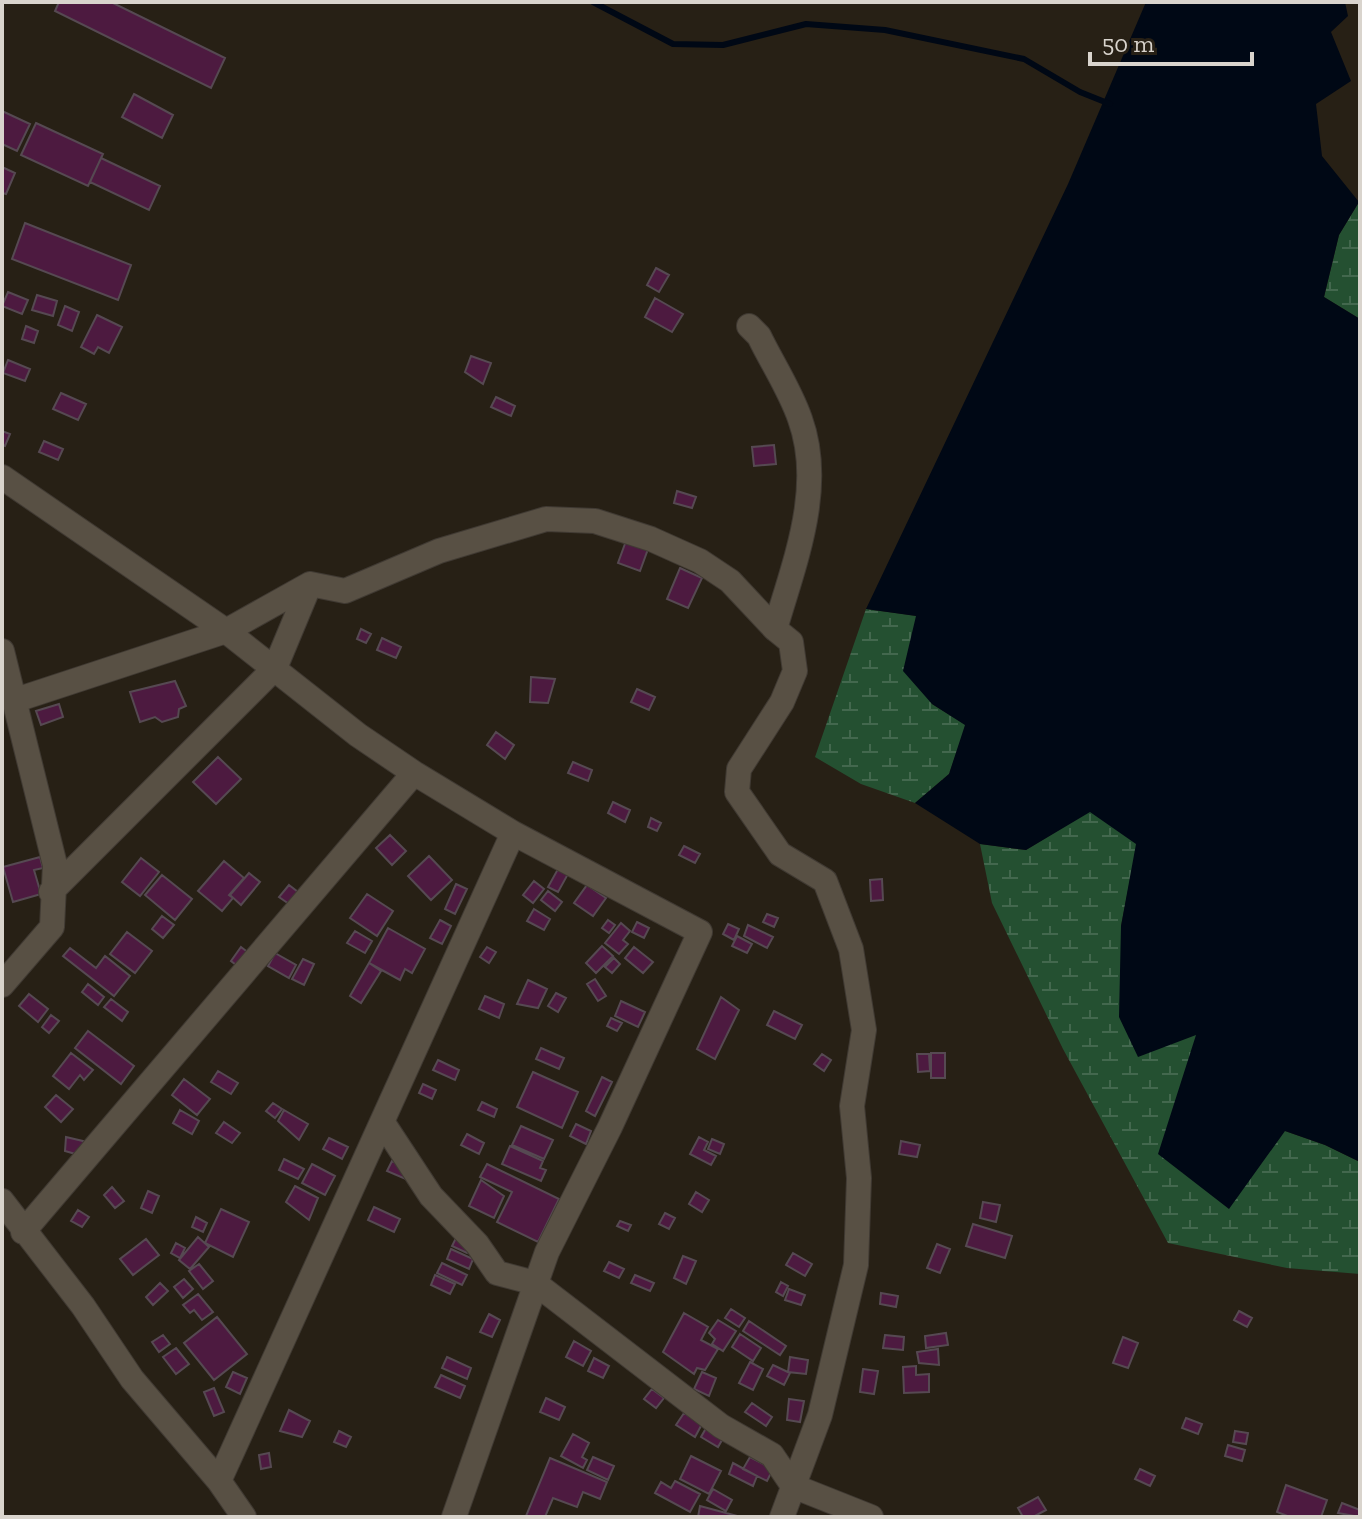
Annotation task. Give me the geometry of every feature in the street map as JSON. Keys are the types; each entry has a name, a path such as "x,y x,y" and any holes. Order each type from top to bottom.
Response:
{"street":[{"path":"749,326 759,336 801,419 810,475 803,533 775,629"},
{"path":"2,477 226,631 358,735 414,773 513,833 700,932 535,1283 454,1517"},
{"path":"16,700 226,631 310,584 345,591 439,551 546,519 595,521 651,539 700,561 730,581 791,642 795,671 782,702 739,769 737,792 780,854 825,881 851,949 864,1030 852,1106 859,1178 856,1265 820,1415 782,1517"},
{"path":"51,892 275,668 310,584"},
{"path":"2,651 55,865 51,892 52,927 2,985"},
{"path":"23,1232 414,773"},
{"path":"219,1481 513,833"},
{"path":"383,1123 431,1196 477,1244 497,1273 535,1283 721,1426 772,1455 793,1486 871,1517"},
{"path":"2,1201 83,1306 132,1379 219,1481 244,1517"}],"green space":[{"path":"1359,202 1360,319 1324,297 1339,235"},
{"path":"866,609 917,616 932,704 966,725 949,774 915,803 861,784 815,757"},
{"path":"1090,811 1137,844 1121,926 1196,1034 1285,1131 1360,1162 1360,1274 1287,1268 1168,1243 1063,1049 992,903 980,844 1026,850"}],"shaded area":[{"path":"1146,2 1345,2 1348,16 1331,32 1351,81 1316,104 1322,156 1359,202 1339,235 1324,297 1360,319 1360,1162 1285,1131 1229,1209 1158,1154 1196,1035 1138,1057 1119,1017 1121,926 1136,844 1090,812 1026,850 980,844 915,803 949,774 965,725 932,704 903,671 916,616 866,609 1068,184"}],"building":[{"path":"59,2 111,2 225,58 211,88 55,11"},
{"path":"134,94 173,115 162,138 122,117"},
{"path":"2,111 30,124 17,151 2,144"},
{"path":"36,123 103,154 88,186 21,155"},
{"path":"101,158 160,186 149,210 90,182"},
{"path":"2,167 15,173 6,194 2,193"},
{"path":"25,223 131,265 118,300 12,259"},
{"path":"656,268 669,275 659,292 647,285"},
{"path":"8,292 28,300 22,314 2,306"},
{"path":"37,295 57,301 53,316 32,310"},
{"path":"655,298 683,314 672,332 645,317"},
{"path":"65,306 79,312 72,331 58,325"},
{"path":"97,315 122,327 109,353 98,347 94,354 81,347"},
{"path":"26,326 38,331 34,343 22,339"},
{"path":"471,356 491,363 483,384 465,372"},
{"path":"8,360 30,369 25,381 3,373"},
{"path":"61,393 86,404 78,420 53,409"},
{"path":"496,397 515,406 511,416 491,407"},
{"path":"2,431 10,434 5,446 2,445"},
{"path":"44,441 63,449 58,460 39,452"},
{"path":"774,445 776,464 754,466 752,447"},
{"path":"677,491 696,497 692,508 674,503"},
{"path":"626,541 648,549 640,571 618,563"},
{"path":"680,568 702,578 688,608 667,599"},
{"path":"361,629 371,634 366,643 357,639"},
{"path":"382,638 401,647 396,658 377,650"},
{"path":"531,677 555,679 548,703 530,702"},
{"path":"175,681 186,706 179,709 178,717 162,722 155,717 140,722 130,692"},
{"path":"637,689 655,697 649,710 631,702"},
{"path":"59,704 63,717 41,725 36,711"},
{"path":"496,732 514,745 505,759 487,745"},
{"path":"218,757 241,779 216,804 193,782"},
{"path":"573,762 592,770 588,781 568,773"},
{"path":"613,802 630,810 625,822 608,813"},
{"path":"651,818 661,823 657,831 648,827"},
{"path":"390,835 406,851 392,865 376,848"},
{"path":"684,846 700,854 695,863 679,855"},
{"path":"429,856 452,880 431,900 408,876"},
{"path":"40,857 43,868 34,870 41,894 13,902 3,867"},
{"path":"141,858 159,872 140,896 122,882"},
{"path":"224,861 244,878 229,895 233,898 222,911 198,891"},
{"path":"558,869 568,874 558,892 548,887"},
{"path":"249,873 260,882 241,905 230,895"},
{"path":"162,875 192,899 175,920 145,895"},
{"path":"882,879 883,900 871,901 870,880"},
{"path":"534,881 544,889 533,903 523,895"},
{"path":"456,884 467,889 455,914 445,909"},
{"path":"289,885 298,892 289,904 279,897"},
{"path":"587,885 606,898 593,916 574,903"},
{"path":"548,891 562,902 555,911 541,900"},
{"path":"367,894 393,911 377,936 350,918"},
{"path":"534,909 550,919 544,930 527,921"},
{"path":"767,914 778,918 774,927 763,922"},
{"path":"162,916 174,925 163,938 152,929"},
{"path":"440,920 451,926 442,944 430,938"},
{"path":"608,920 615,925 609,933 602,928"},
{"path":"637,922 649,928 644,938 632,932"},
{"path":"621,923 630,931 623,940 628,944 619,954 605,943"},
{"path":"728,924 739,929 734,940 723,934"},
{"path":"748,925 773,937 767,948 744,936"},
{"path":"388,928 425,949 412,973 405,969 400,980 369,963"},
{"path":"355,931 372,941 365,953 347,943"},
{"path":"127,932 152,951 135,973 110,954"},
{"path":"737,936 752,944 747,953 732,946"},
{"path":"602,946 613,956 596,973 586,963"},
{"path":"241,947 250,954 240,968 231,961"},
{"path":"487,947 496,952 489,963 480,957"},
{"path":"634,947 653,962 643,973 625,958"},
{"path":"70,948 96,968 105,956 130,976 114,996 63,956"},
{"path":"275,953 296,965 289,978 268,966"},
{"path":"614,958 620,964 612,973 605,967"},
{"path":"303,959 314,964 304,985 292,979"},
{"path":"369,963 381,971 361,1003 350,996"},
{"path":"595,979 606,996 598,1001 587,984"},
{"path":"528,980 547,989 538,1008 517,1004"},
{"path":"88,984 104,997 98,1005 82,992"},
{"path":"556,993 566,998 558,1012 548,1006"},
{"path":"29,994 48,1009 38,1022 19,1006"},
{"path":"485,996 504,1004 499,1018 479,1009"},
{"path":"721,997 739,1010 715,1059 697,1049"},
{"path":"111,999 128,1012 122,1021 104,1007"},
{"path":"621,1001 645,1012 638,1027 615,1016"},
{"path":"774,1011 802,1025 795,1039 767,1025"},
{"path":"51,1015 59,1021 49,1033 42,1027"},
{"path":"611,1018 622,1023 617,1031 607,1026"},
{"path":"88,1031 134,1066 121,1084 75,1048"},
{"path":"541,1048 564,1058 559,1069 536,1059"},
{"path":"71,1053 93,1070 84,1080 80,1075 69,1089 53,1076"},
{"path":"931,1053 945,1053 945,1078 931,1078"},
{"path":"822,1054 831,1060 824,1071 814,1064"},
{"path":"917,1054 929,1054 930,1071 918,1072"},
{"path":"438,1060 459,1070 455,1080 433,1070"},
{"path":"218,1071 238,1083 231,1094 211,1082"},
{"path":"533,1072 578,1092 562,1128 517,1107"},
{"path":"602,1077 612,1082 595,1116 586,1111"},
{"path":"184,1079 210,1099 197,1115 172,1095"},
{"path":"423,1084 436,1090 432,1099 419,1093"},
{"path":"56,1095 73,1109 61,1122 45,1107"},
{"path":"482,1102 497,1109 494,1117 478,1110"},
{"path":"273,1103 282,1109 275,1118 266,1111"},
{"path":"180,1110 199,1121 192,1134 173,1123"},
{"path":"284,1110 308,1124 299,1140 278,1121"},
{"path":"224,1122 240,1133 232,1143 216,1133"},
{"path":"576,1124 591,1131 586,1144 570,1136"},
{"path":"521,1126 553,1140 544,1159 512,1145"},
{"path":"467,1134 484,1143 479,1154 461,1145"},
{"path":"66,1137 87,1142 79,1155 65,1151"},
{"path":"699,1137 708,1142 704,1150 716,1156 711,1165 690,1154"},
{"path":"329,1138 348,1147 342,1159 323,1149"},
{"path":"712,1139 724,1144 720,1154 708,1149"},
{"path":"901,1141 920,1145 917,1157 899,1154"},
{"path":"510,1146 543,1161 540,1168 546,1170 541,1181 502,1164"},
{"path":"284,1159 304,1169 298,1179 279,1170"},
{"path":"392,1161 413,1170 408,1180 387,1171"},
{"path":"312,1164 335,1176 325,1195 302,1183"},
{"path":"487,1164 559,1199 538,1242 497,1222 512,1192 480,1177"},
{"path":"481,1180 504,1196 494,1218 469,1206"},
{"path":"295,1186 318,1198 309,1220 286,1202"},
{"path":"112,1187 124,1201 115,1208 104,1195"},
{"path":"148,1191 159,1196 152,1213 141,1208"},
{"path":"696,1192 709,1200 702,1212 689,1204"},
{"path":"983,1202 1000,1205 996,1222 980,1218"},
{"path":"374,1207 400,1219 394,1232 368,1220"},
{"path":"221,1209 249,1222 233,1257 205,1243"},
{"path":"78,1210 89,1217 82,1227 71,1221"},
{"path":"665,1213 675,1218 669,1229 659,1224"},
{"path":"196,1217 207,1223 203,1232 192,1227"},
{"path":"620,1221 631,1225 628,1231 617,1226"},
{"path":"973,1224 1012,1236 1005,1258 966,1246"},
{"path":"457,1236 472,1244 467,1253 452,1246"},
{"path":"198,1237 209,1247 190,1269 179,1260"},
{"path":"146,1239 159,1255 133,1275 120,1259"},
{"path":"176,1243 185,1248 180,1258 171,1253"},
{"path":"937,1244 950,1249 940,1273 927,1268"},
{"path":"451,1249 473,1259 469,1269 447,1259"},
{"path":"793,1253 812,1264 805,1276 786,1265"},
{"path":"683,1256 696,1261 686,1284 674,1278"},
{"path":"609,1262 624,1269 619,1278 604,1271"},
{"path":"442,1263 467,1275 462,1285 437,1273"},
{"path":"199,1264 213,1281 203,1289 189,1271"},
{"path":"435,1275 455,1284 450,1294 431,1285"},
{"path":"635,1275 654,1283 650,1291 631,1283"},
{"path":"184,1279 193,1289 183,1298 174,1287"},
{"path":"781,1282 788,1286 783,1296 776,1292"},
{"path":"160,1283 168,1291 153,1305 146,1297"},
{"path":"789,1289 805,1295 801,1305 785,1300"},
{"path":"881,1293 898,1296 896,1307 880,1304"},
{"path":"198,1294 213,1312 202,1320 194,1310 190,1313 183,1305"},
{"path":"731,1309 745,1318 739,1327 725,1318"},
{"path":"1239,1311 1252,1318 1247,1327 1234,1320"},
{"path":"684,1313 708,1327 701,1340 718,1349 705,1370 697,1368 694,1374 663,1352"},
{"path":"489,1314 500,1320 492,1337 480,1332"},
{"path":"217,1317 247,1354 214,1380 184,1343"},
{"path":"718,1320 736,1331 723,1351 712,1344 715,1339 709,1333"},
{"path":"749,1321 786,1346 780,1355 743,1331"},
{"path":"946,1333 948,1345 926,1348 925,1336"},
{"path":"740,1334 761,1348 753,1361 732,1347"},
{"path":"163,1335 170,1344 159,1352 152,1342"},
{"path":"885,1335 904,1337 903,1350 883,1348"},
{"path":"1123,1337 1138,1343 1128,1368 1113,1363"},
{"path":"574,1341 591,1351 583,1366 566,1357"},
{"path":"176,1348 189,1364 176,1374 163,1357"},
{"path":"938,1349 939,1365 919,1363 917,1352"},
{"path":"447,1357 471,1368 467,1379 442,1368"},
{"path":"790,1357 808,1360 806,1374 788,1372"},
{"path":"594,1358 609,1366 603,1378 588,1371"},
{"path":"750,1362 763,1369 753,1390 739,1383"},
{"path":"773,1365 790,1373 784,1385 767,1376"},
{"path":"916,1366 916,1375 929,1374 929,1392 904,1393 903,1367"},
{"path":"863,1369 878,1371 874,1394 860,1392"},
{"path":"233,1372 247,1378 240,1394 226,1387"},
{"path":"702,1372 716,1378 709,1396 694,1389"},
{"path":"441,1375 465,1386 460,1398 435,1387"},
{"path":"214,1388 224,1412 214,1416 204,1392"},
{"path":"652,1389 664,1398 656,1408 644,1399"},
{"path":"546,1398 565,1407 559,1420 540,1412"},
{"path":"789,1399 804,1401 800,1422 787,1420"},
{"path":"752,1403 772,1417 766,1426 745,1412"},
{"path":"289,1410 310,1421 302,1437 280,1431"},
{"path":"684,1413 702,1424 695,1437 676,1425"},
{"path":"1186,1418 1202,1424 1198,1434 1182,1428"},
{"path":"709,1423 726,1433 718,1447 701,1437"},
{"path":"339,1431 351,1437 346,1447 334,1442"},
{"path":"1235,1431 1248,1433 1246,1444 1233,1442"},
{"path":"573,1434 589,1443 582,1457 587,1460 583,1468 561,1456"},
{"path":"1228,1445 1245,1450 1242,1461 1225,1456"},
{"path":"269,1453 271,1467 261,1469 259,1455"},
{"path":"691,1456 721,1471 709,1494 680,1479"},
{"path":"593,1457 614,1466 608,1480 587,1470"},
{"path":"750,1457 773,1469 767,1481 743,1469"},
{"path":"550,1458 607,1482 600,1499 583,1492 577,1507 553,1498 545,1517 526,1516"},
{"path":"733,1463 757,1476 753,1486 729,1474"},
{"path":"1140,1469 1155,1476 1150,1486 1135,1479"},
{"path":"675,1481 700,1494 690,1512 655,1493 661,1482 671,1488"},
{"path":"1286,1485 1327,1500 1321,1517 1290,1517 1277,1512"},
{"path":"713,1489 732,1500 726,1511 707,1500"},
{"path":"1038,1497 1046,1510 1033,1517 1023,1517 1018,1508"},
{"path":"1342,1503 1360,1510 1360,1517 1338,1513"},
{"path":"700,1506 741,1517 698,1517"}],"waterway":[{"path":"593,2 673,44 723,45 806,24 885,30 1024,59 1080,92 1110,104"}]}
